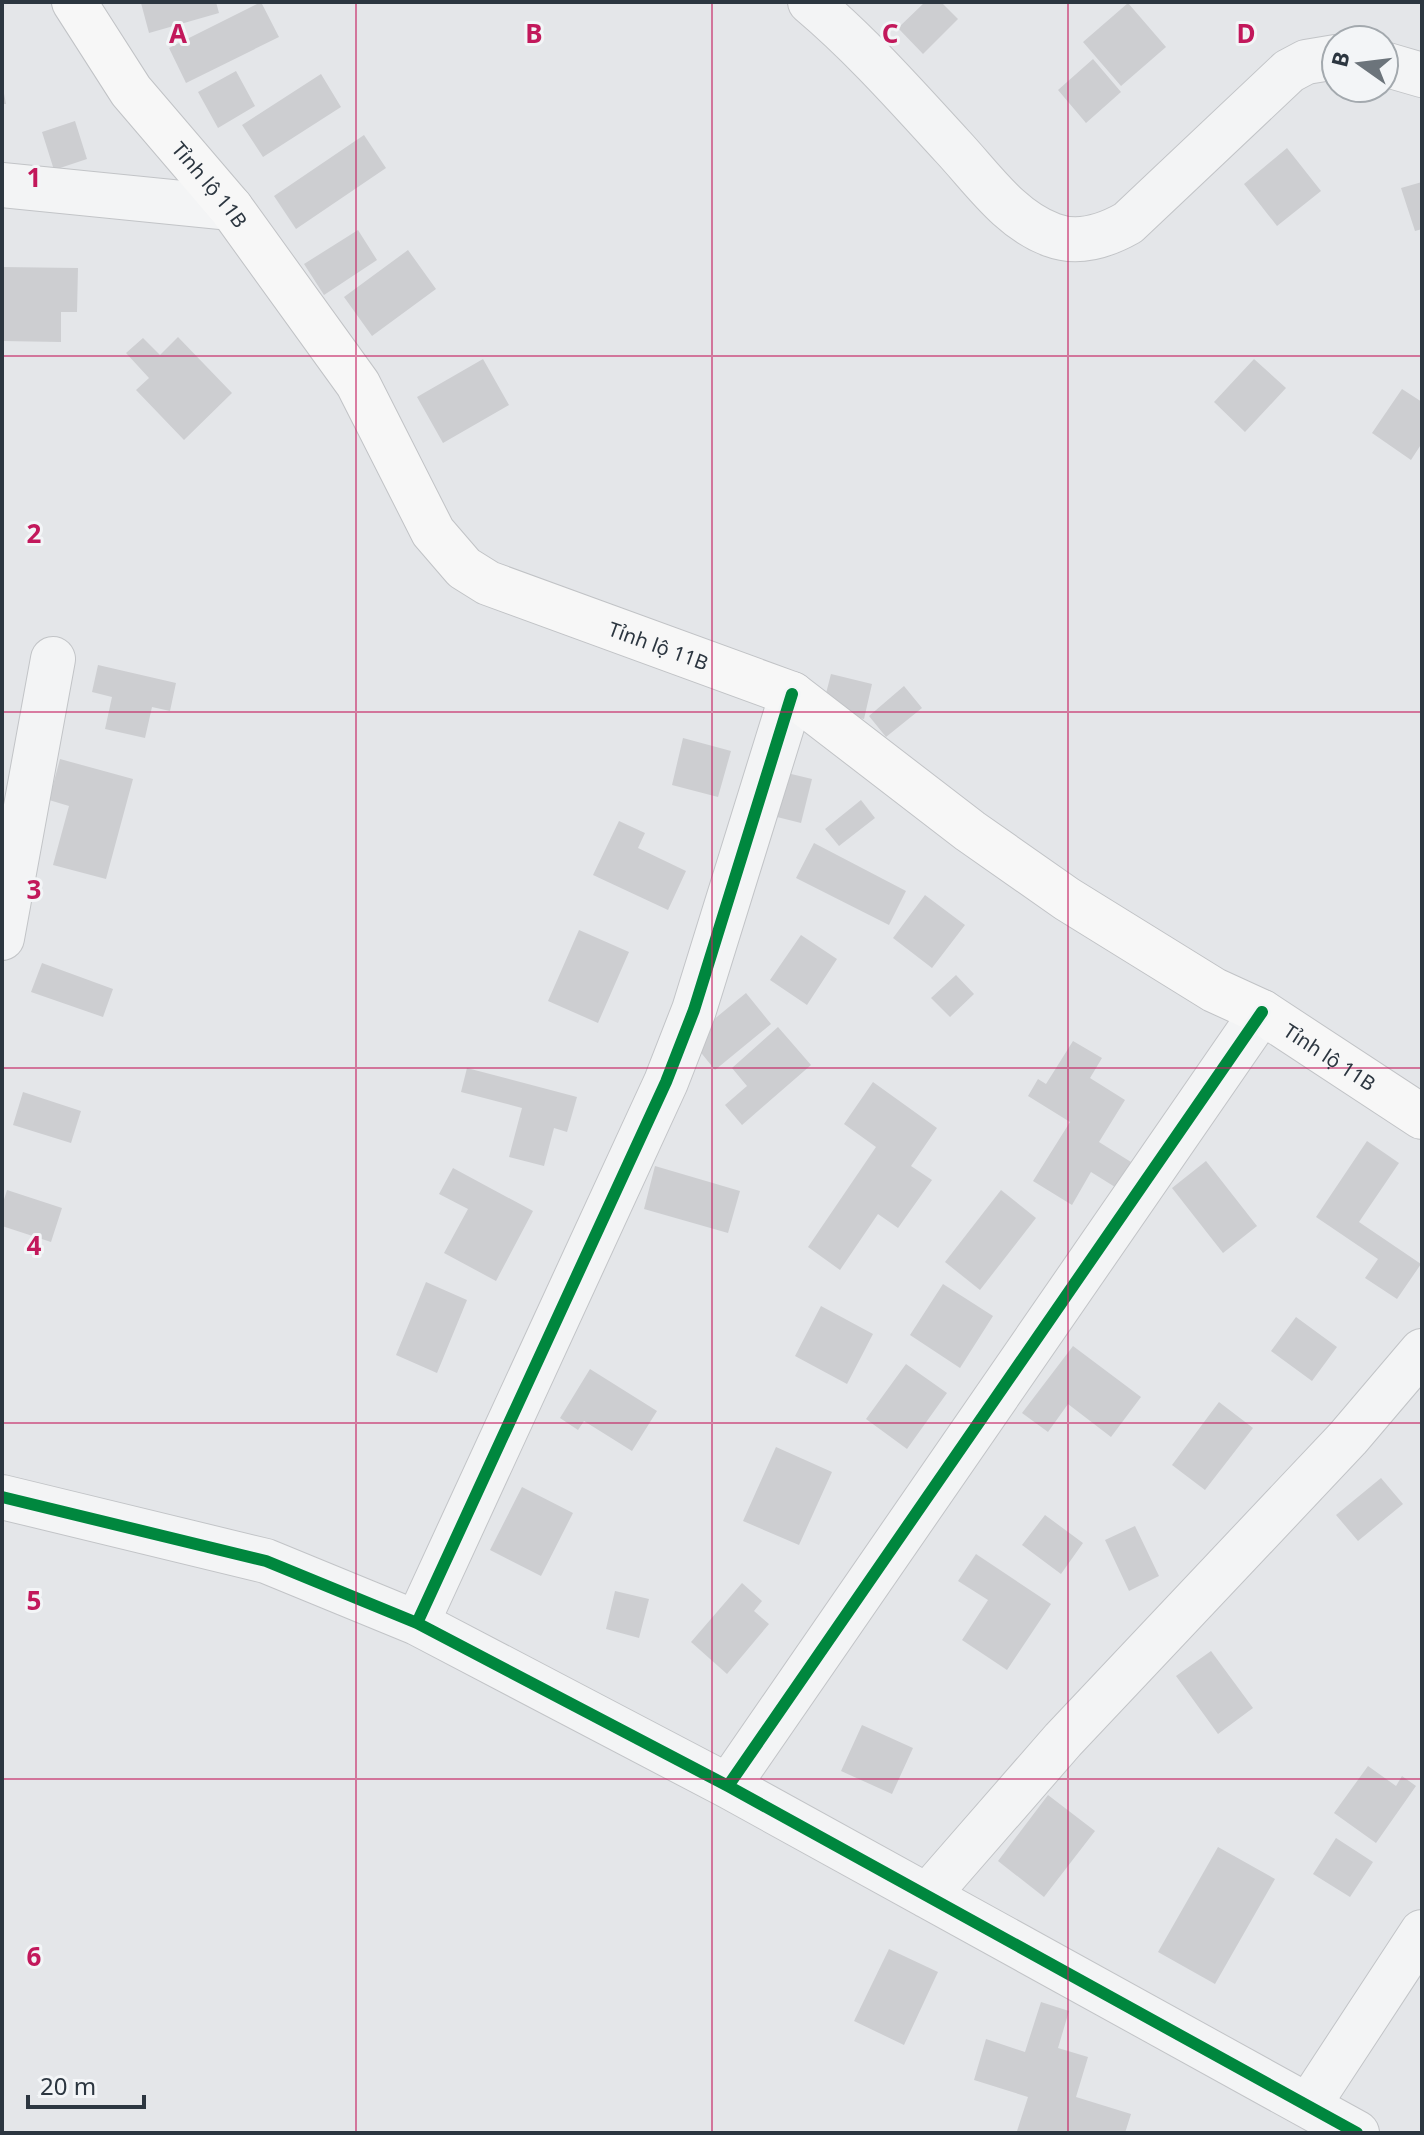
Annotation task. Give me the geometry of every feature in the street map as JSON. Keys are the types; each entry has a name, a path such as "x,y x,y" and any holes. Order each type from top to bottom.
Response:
{"main road":[{"name":"Tỉnh lộ 11B","path":"74,2 131,91 231,208 358,384 433,532 464,568 488,583 792,694 970,831 1067,899 1214,990 1262,1012 1422,1117"}],"street":[{"path":"810,2 860,47 1020,219 1055,237 1074,240 1112,232 1128,223 1289,71 1320,57"},
{"path":"1400,69 1422,75"},
{"path":"2,185 231,208"},
{"path":"2,938 53,659"},
{"path":"417,1623 666,1082 694,1010 792,694"},
{"path":"728,1786 1262,1012"},
{"path":"927,1896 1063,1740 1348,1438 1422,1351"},
{"path":"2,1497 266,1561 417,1623 728,1786 1357,2133"},
{"path":"1308,2106 1422,1932"}],"building":[{"path":"216,2 219,13 149,33 141,3"},
{"path":"261,2 279,37 186,83 169,48"},
{"path":"925,2 941,2 958,19 923,54 898,28"},
{"path":"1128,3 1166,47 1121,86 1083,42"},
{"path":"1093,59 1121,92 1086,123 1058,90"},
{"path":"236,71 255,106 218,128 198,92"},
{"path":"321,74 341,107 263,157 242,125"},
{"path":"2,83 6,104 2,104"},
{"path":"75,121 87,159 54,170 42,132"},
{"path":"364,135 386,168 296,229 274,196"},
{"path":"1287,148 1321,191 1277,226 1244,184"},
{"path":"1422,182 1422,229 1415,231 1401,188"},
{"path":"358,230 377,260 324,295 304,264"},
{"path":"408,250 436,289 372,336 344,297"},
{"path":"2,267 78,268 77,312 61,312 61,342 2,341"},
{"path":"178,337 232,393 184,440 136,390 149,378 126,353 143,338 160,355"},
{"path":"483,359 509,405 443,443 417,397"},
{"path":"1254,359 1286,388 1245,432 1214,402"},
{"path":"1402,389 1422,402 1422,443 1411,460 1372,433"},
{"path":"98,665 176,683 170,711 152,707 145,738 105,729 112,697 92,692"},
{"path":"831,674 872,684 864,719 822,709"},
{"path":"904,686 922,708 886,737 869,716"},
{"path":"683,738 731,751 718,797 672,785"},
{"path":"60,759 133,779 106,879 53,865 69,806 49,800"},
{"path":"787,773 812,779 801,823 777,817"},
{"path":"861,800 875,818 839,846 825,829"},
{"path":"619,821 645,833 638,848 686,871 668,910 593,875"},
{"path":"814,843 906,891 889,925 796,878"},
{"path":"925,895 965,925 932,968 893,938"},
{"path":"579,930 629,952 598,1023 548,1001"},
{"path":"801,935 837,959 807,1005 770,980"},
{"path":"42,963 113,989 103,1017 31,992"},
{"path":"956,975 974,994 950,1017 931,998"},
{"path":"746,993 771,1024 715,1070 690,1039"},
{"path":"778,1027 811,1065 742,1125 725,1105 747,1086 732,1068"},
{"path":"1073,1041 1102,1058 1090,1078 1125,1100 1099,1142 1131,1162 1115,1187 1091,1172 1072,1205 1033,1181 1070,1122 1028,1096 1038,1079 1046,1084"},
{"path":"467,1068 577,1097 567,1132 554,1128 544,1166 509,1157 522,1108 461,1092"},
{"path":"873,1082 937,1128 911,1166 932,1180 898,1228 878,1214 840,1270 808,1247 876,1147 844,1124"},
{"path":"23,1092 81,1111 71,1143 13,1125"},
{"path":"1367,1141 1399,1163 1359,1222 1421,1264 1397,1299 1365,1278 1378,1259 1316,1217"},
{"path":"1206,1161 1257,1226 1223,1253 1172,1188"},
{"path":"655,1166 740,1191 728,1233 644,1209"},
{"path":"453,1168 533,1211 496,1281 444,1253 468,1209 439,1194"},
{"path":"7,1190 62,1208 51,1242 2,1226 2,1206"},
{"path":"1001,1190 1036,1218 980,1290 945,1262"},
{"path":"426,1282 467,1300 437,1373 396,1355"},
{"path":"943,1284 993,1316 960,1368 910,1335"},
{"path":"821,1306 873,1334 847,1384 795,1356"},
{"path":"1296,1317 1337,1347 1312,1381 1271,1351"},
{"path":"1073,1346 1141,1397 1111,1437 1068,1404 1048,1432 1022,1413"},
{"path":"906,1364 947,1393 907,1449 866,1419"},
{"path":"590,1369 657,1411 632,1451 584,1421 578,1430 560,1418"},
{"path":"1219,1402 1253,1428 1205,1490 1172,1465"},
{"path":"776,1447 832,1472 799,1545 743,1521"},
{"path":"1381,1478 1403,1504 1358,1541 1336,1515"},
{"path":"522,1487 573,1513 541,1576 490,1550"},
{"path":"1045,1515 1083,1543 1061,1574 1022,1545"},
{"path":"1135,1526 1159,1576 1129,1591 1105,1540"},
{"path":"976,1554 1051,1604 1007,1670 962,1640 988,1600 958,1581"},
{"path":"742,1583 762,1601 754,1611 769,1624 727,1674 691,1642"},
{"path":"615,1591 649,1599 639,1638 606,1629"},
{"path":"1211,1651 1253,1708 1218,1734 1176,1676"},
{"path":"862,1725 913,1748 892,1794 841,1771"},
{"path":"1368,1766 1396,1786 1402,1776 1416,1786 1376,1843 1334,1813"},
{"path":"1048,1795 1095,1831 1044,1897 998,1861"},
{"path":"1336,1838 1373,1862 1350,1897 1313,1874"},
{"path":"1218,1847 1275,1879 1215,1984 1158,1952"},
{"path":"889,1949 938,1972 904,2045 854,2021"},
{"path":"1041,2002 1069,2011 1058,2048 1088,2057 1076,2097 1131,2114 1125,2133 1017,2131 1028,2097 974,2080 986,2039 1025,2052"}],"cycle path":[{"path":"417,1623 666,1082 694,1010 792,694"},
{"path":"728,1786 1262,1012"},
{"path":"2,1497 266,1561 417,1623 728,1786 1357,2133"}]}
